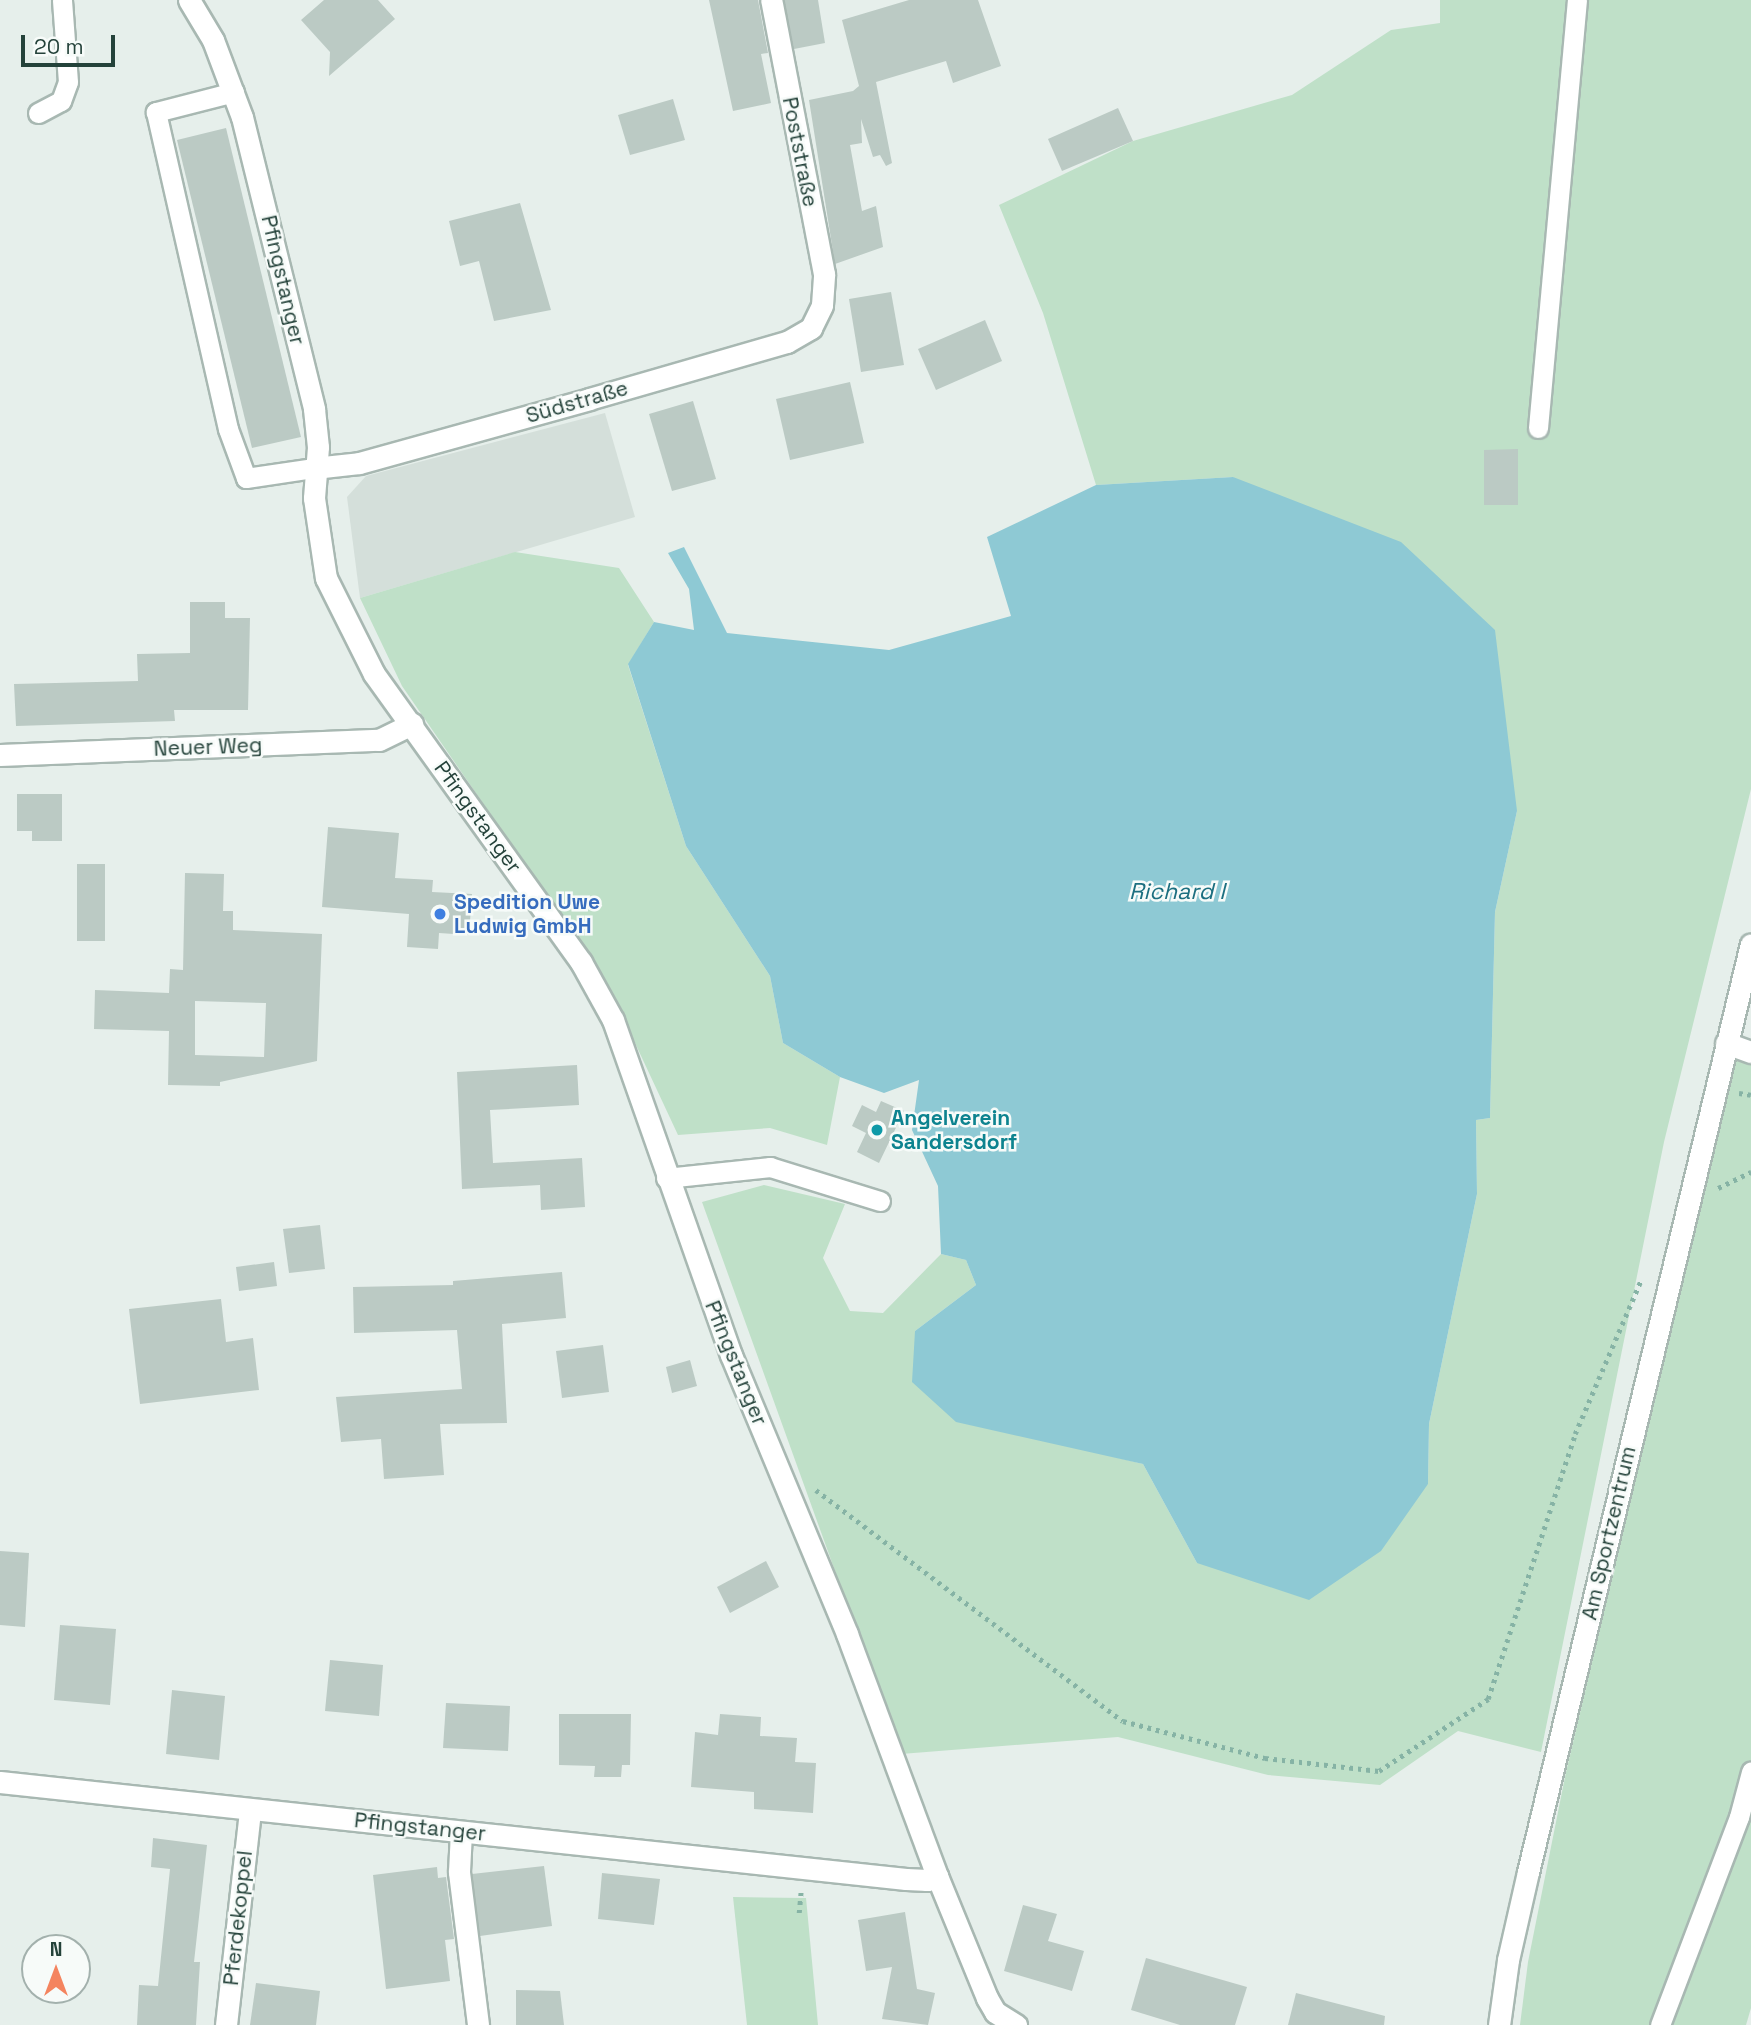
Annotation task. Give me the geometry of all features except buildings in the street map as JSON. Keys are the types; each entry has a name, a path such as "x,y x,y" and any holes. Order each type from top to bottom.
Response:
{"street":[{"name":"Pfingstanger","path":"0,1782 906,1879 927,1880 937,1876 847,1634 774,1457 666,1178 627,1055 597,989 412,724 374,674 326,578 317,540 314,468 318,447 314,409 234,92 213,40 189,0"},
{"name":"Poststraße","path":"771,0 824,274 822,305"},
{"name":"Südstraße","path":"314,468 359,463 788,342 811,328 822,305"},
{"name":"Neuer Weg","path":"0,755 379,740 412,724"},
{"name":"Am Sportzentrum","path":"1499,2025 1525,1885 1751,944"},
{"path":"1726,1043 1751,1052"},
{"name":"Pferdekoppel","path":"226,2025 250,1810"},
{"path":"461,1832 459,1872 478,2025"},
{"path":"937,1876 987,1998 995,2012 1016,2025"}],"lane":[{"path":"38,113 61,101 68,82 62,0"},
{"path":"1538,428 1577,0"},
{"path":"234,92 156,113 228,429 246,478 314,468"},
{"path":"666,1178 770,1167 880,1200"},
{"path":"1660,2025 1729,1843 1751,1772"}],"path":[{"path":"774,1457 1123,1721 1265,1758 1379,1771 1488,1699 1575,1434 1643,1274"}],"shaded area":[{"path":"605,413 635,517 360,598 347,497 366,476"}],"green space":[{"path":"1440,0 1751,0 1751,789 1664,1142 1541,1752 1458,1731 1380,1785 1268,1775 1118,1737 901,1754 702,1202 764,1185 845,1204 823,1258 850,1311 883,1313 941,1254 966,1260 976,1285 915,1331 1079,1448 1143,1464 1197,1563 1428,1484 1429,1424 1477,1194 1476,1120 1490,1118 1495,912 1517,811 1233,477 1096,485 1043,313 999,205 1133,141 1292,95 1391,30 1440,23"},
{"path":"515,552 619,568 654,622 628,665 686,846 770,976 783,1043 840,1077 827,1145 770,1128 678,1135 607,983 402,686 360,598"},
{"path":"1735,1058 1751,1064 1751,2008 1746,2025 1520,2025 1528,1962 1566,1772"},
{"path":"733,1897 806,1898 818,2025 747,2025"}],"water":[{"name":"Richard I","path":"1233,477 1401,542 1495,630 1517,811 1495,912 1490,1118 1476,1120 1477,1194 1429,1424 1428,1484 1381,1551 1309,1600 1197,1563 1143,1464 956,1422 912,1382 915,1331 976,1285 966,1260 941,1254 938,1186 912,1130 919,1080 884,1093 840,1077 783,1043 770,976 686,846 628,664 654,622 694,630 689,589 668,553 684,547 727,633 889,650 1011,616 987,537 1096,485"}],"place":[{"name":"Spedition Uwe Ludwig GmbH","path":"440,914"},
{"name":"Angelverein Sandersdorf","path":"877,1130"}]}
